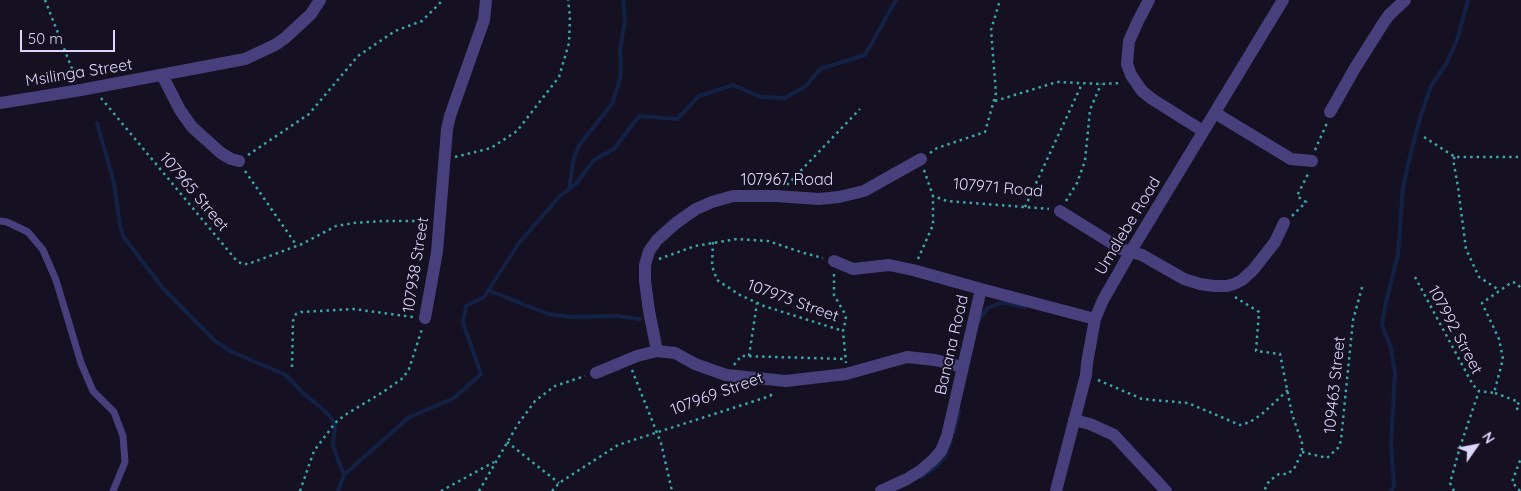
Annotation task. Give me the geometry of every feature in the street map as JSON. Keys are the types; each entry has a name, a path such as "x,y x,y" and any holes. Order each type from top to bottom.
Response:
{"street":[{"name":"Msilinga Street","path":"0,103 87,89 245,58 275,45 295,30 311,14 320,0"},
{"name":"107938 Street","path":"425,318 437,252 444,160 450,116 484,20 486,0"},
{"path":"1149,0 1132,32 1127,53 1127,64 1142,91 1203,131"},
{"name":"Umdlebe Road","path":"1056,491 1086,376 1095,319 1103,300 1283,0"},
{"path":"1330,112 1384,22 1405,0"},
{"path":"162,75 180,110 192,127 221,153 239,161"},
{"path":"1215,113 1291,159 1312,161"},
{"name":"107967 Road","path":"657,351 648,303 645,265 649,251 657,240 676,223 696,209 733,196 819,199 839,197 864,191 920,159"},
{"name":"107971 Road","path":"1060,211 1121,249 1142,255 1184,279 1200,284 1227,286"},
{"path":"1227,286 1242,280 1254,270 1275,242 1284,224"},
{"path":"834,261 853,269 890,265 981,289"},
{"name":"Banana Road","path":"881,491 920,471 941,451 947,436 981,289 1095,319"},
{"path":"596,373 627,360 657,351 674,353 695,364 726,375 786,381"},
{"name":"107969 Street","path":"786,381 846,374 906,357 935,360 962,367"},
{"path":"1074,420 1090,424 1114,435 1166,491"}],"lane":[{"path":"0,221 7,222 28,232 43,250 56,280 81,363 93,391 114,412 122,436 125,462 113,491"}],"path":[{"name":"107965 Street","path":"45,0 87,89 236,260 242,264 248,264 297,246 336,226 345,224 382,221 440,221"},
{"path":"297,246 239,161 309,114 358,56 396,31 422,21 443,0"},
{"path":"444,160 491,148 517,132 559,77 569,43 570,16 568,0"},
{"path":"920,159 937,148 985,132 996,93 991,30 1000,0"},
{"path":"994,101 1057,82 1082,84 1136,83"},
{"path":"1025,207 1082,84"},
{"name":"107971 Road","path":"933,196 946,201 1060,211 1077,183 1085,161 1090,110 1101,84"},
{"path":"776,196 860,110"},
{"path":"1424,138 1455,157 1521,157"},
{"path":"1455,157 1453,159 1466,249 1479,277 1499,290"},
{"name":"107971 Road","path":"913,270 933,225 933,196 920,159"},
{"path":"645,265 694,246 737,239 768,241 834,261 834,295 846,319 843,330 846,374"},
{"name":"107973 Street","path":"713,242 712,266 717,280 740,295 758,303 843,330"},
{"name":"107992 Street","path":"1414,278 1472,385 1479,391"},
{"path":"1494,393 1503,359 1499,339 1482,303 1512,282 1521,288"},
{"name":"109463 Street","path":"1302,452 1327,458 1339,447 1353,320 1363,284"},
{"path":"1227,286 1234,296 1260,312 1256,351 1280,354 1292,414 1302,443 1302,452 1295,467 1288,474 1279,474 1269,481 1264,491"},
{"path":"749,356 758,303"},
{"path":"292,367 294,321 296,314 301,312 353,309 425,318"},
{"name":"107938 Street","path":"300,491 314,451 335,423 404,378 419,340 425,318"},
{"path":"726,375 741,356 846,358"},
{"path":"627,360 661,443 672,491"},
{"path":"479,491 518,424 535,401 555,386 596,373"},
{"path":"1086,376 1142,399 1188,403 1240,425 1250,422 1262,414 1288,390"},
{"name":"107969 Street","path":"552,491 559,483 618,445 770,396 786,381"},
{"path":"1454,491 1450,483 1479,391 1494,393 1519,402 1516,408 1521,411"},
{"path":"507,442 559,483"},
{"path":"1520,491 1512,482 1521,458"},
{"path":"442,491 496,462"}],"waterway":[{"path":"569,190 574,157 580,144 612,104 620,79 620,51 625,19 623,0"},
{"path":"338,491 344,475 408,418 454,398 481,374 463,323 466,306 484,297 519,243 559,197 575,185 594,160 614,149 639,116 677,119 699,96 733,85 761,97 785,98 806,86 820,69 865,55 896,0"},
{"path":"1391,491 1394,486 1391,444 1395,373 1391,348 1382,325 1398,255 1403,187 1421,115 1431,86 1446,64 1457,40 1468,0"},
{"path":"97,123 114,183 123,236 162,287 215,341 232,352 286,375 304,394 324,410 335,423 333,446 344,475"},
{"path":"488,290 548,314 572,317 616,316 640,319"},
{"path":"979,320 988,308 998,304 1006,303 1025,307"},
{"path":"954,432 959,412"},
{"path":"921,477 937,466 944,458 951,441"}]}
